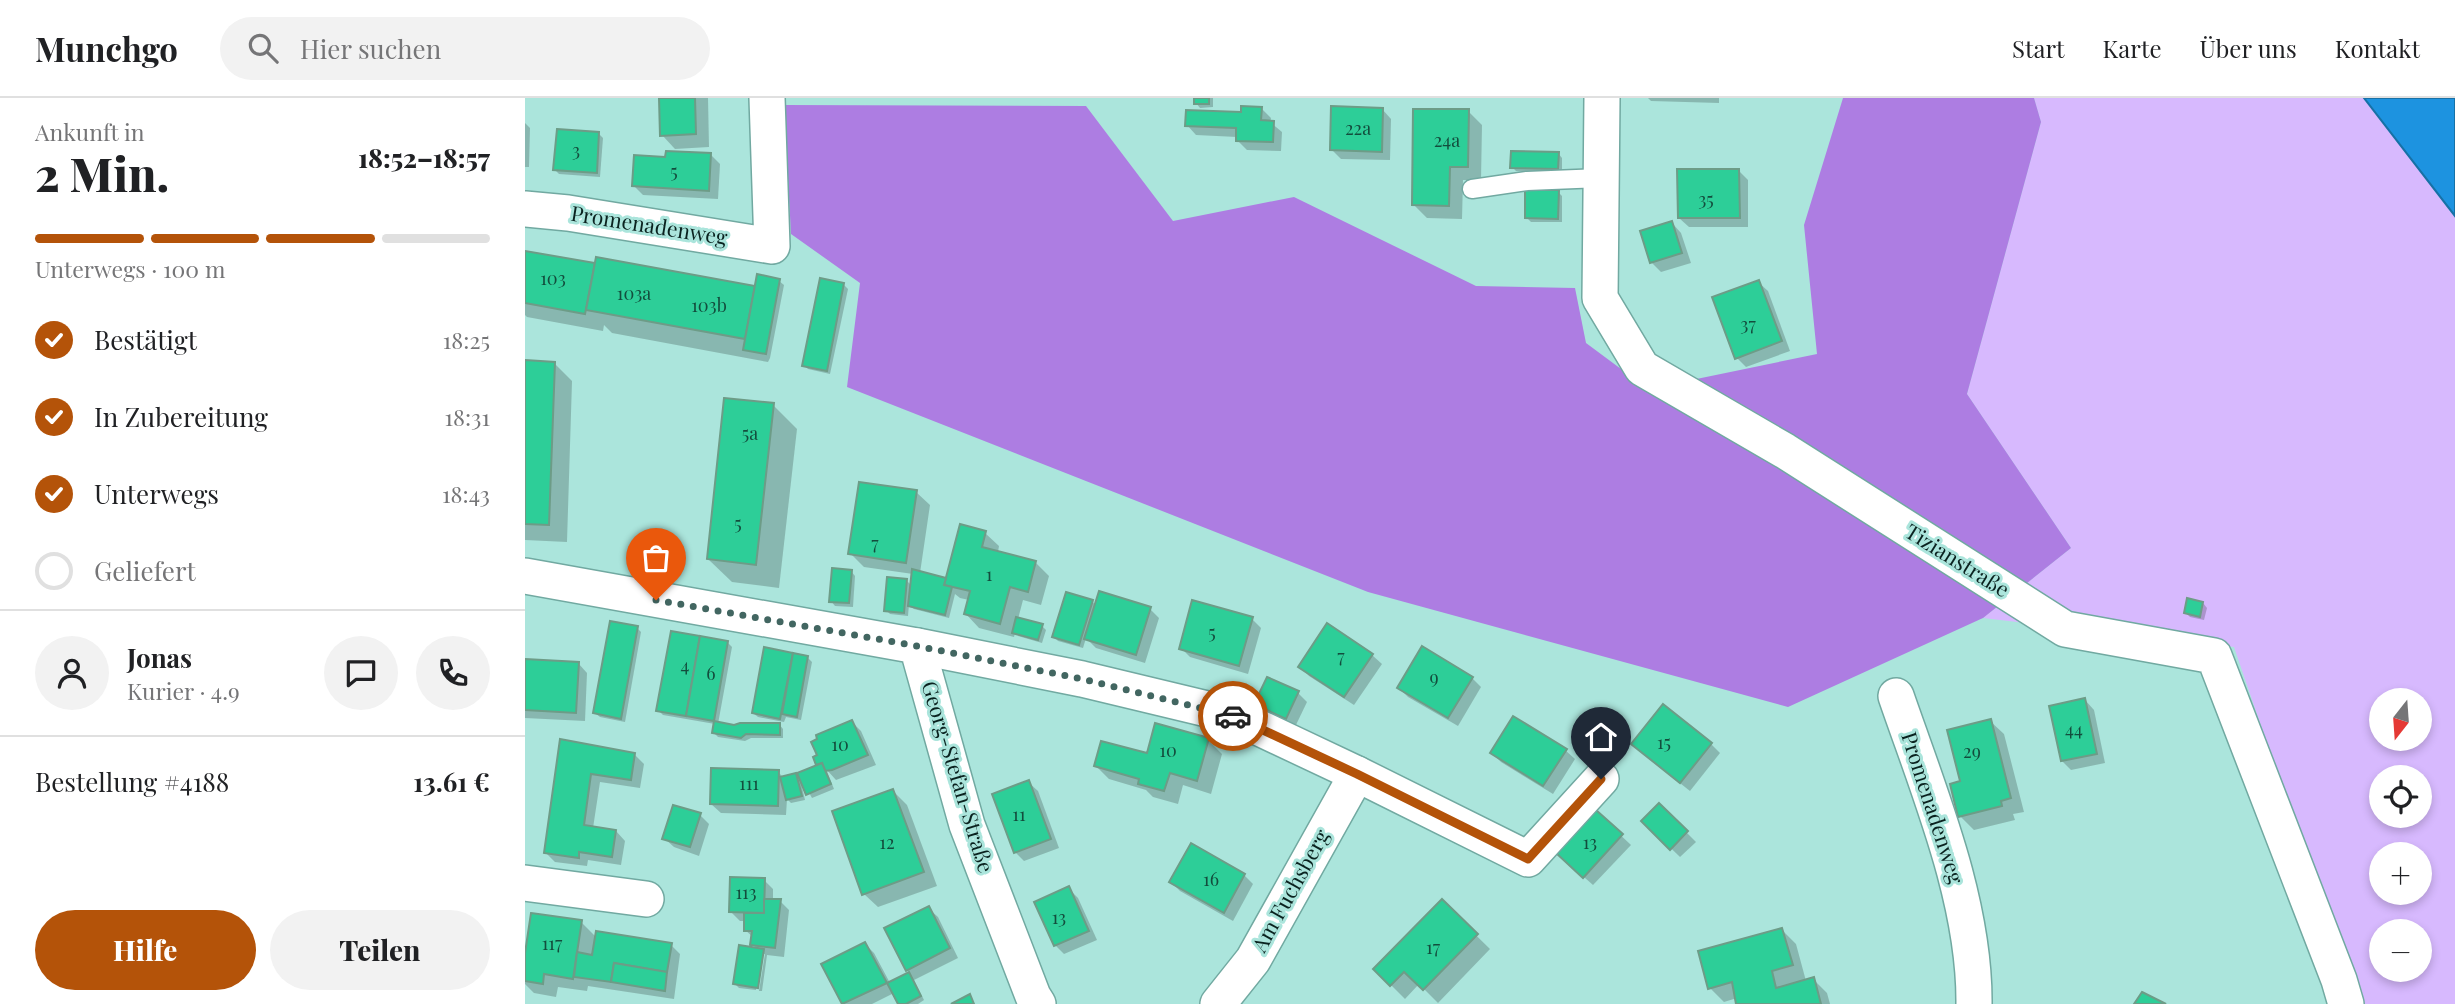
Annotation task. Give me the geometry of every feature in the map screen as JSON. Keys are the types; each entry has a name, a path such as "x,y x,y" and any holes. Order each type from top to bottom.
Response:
{"street":[{"name":"Promenadenweg","path":"525,209 568,213 772,246 767,98"},
{"name":"Tizianstraße","path":"1602,98 1600,298 1642,368 1785,451 2065,629 2214,656 2346,1004"},
{"path":"525,576 917,646 1082,679 1231,715 1528,859 1601,779"},
{"name":"Georg-Stefan-Straße","path":"917,646 967,825 1038,1004"},
{"name":"Promenadenweg","path":"1896,695 1955,870 1974,979 1974,1004"},
{"name":"Am Fuchsberg","path":"1218,1004 1253,960 1357,774"},
{"path":"525,883 646,899"}],"lane":[{"path":"1472,190 1527,181 1601,178"}],"shaded area":[{"path":"1843,98 2034,98 2041,122 1967,394 2071,548 1983,618 1788,707 1368,592 847,387 860,283 791,234 784,105 1086,106 1173,221 1294,197 1476,286 1575,288 1586,343 1648,389 1817,354 1804,225"},
{"path":"2034,98 2364,98 2455,216 2455,1004 2356,1004 2234,647 1983,618 2071,548 1967,394 2041,122"}],"water":[{"path":"2364,98 2455,98 2455,216"}],"building":[{"path":"659,98 695,98 696,134 660,136"},
{"path":"1194,98 1209,98 1209,104 1194,104"},
{"path":"1241,106 1262,107 1261,120 1274,121 1273,142 1236,141 1236,128 1185,126 1186,110 1241,112"},
{"path":"1331,106 1383,108 1382,152 1330,150"},
{"path":"1413,109 1469,109 1468,167 1450,167 1449,206 1412,205"},
{"path":"557,129 599,132 597,173 553,170"},
{"path":"666,151 711,153 709,191 632,186 634,155 665,157"},
{"path":"1511,151 1559,152 1558,169 1510,168"},
{"path":"1677,169 1739,169 1740,218 1678,218"},
{"path":"1525,190 1559,190 1558,219 1525,218"},
{"path":"1672,221 1682,253 1650,263 1640,231"},
{"path":"525,251 595,263 585,314 525,303"},
{"path":"596,257 755,286 745,339 586,310"},
{"path":"757,274 780,279 766,354 743,350"},
{"path":"820,278 844,283 827,371 802,366"},
{"path":"1759,280 1782,341 1735,359 1712,297"},
{"path":"525,360 555,362 549,525 525,524"},
{"path":"724,398 774,403 756,565 707,559"},
{"path":"859,482 917,490 906,563 848,554"},
{"path":"960,524 986,531 982,547 1036,561 1028,592 1010,587 1000,624 964,614 970,591 944,585"},
{"path":"832,568 852,570 849,603 829,602"},
{"path":"912,569 946,578 944,585 952,587 945,615 908,606"},
{"path":"887,577 907,579 904,613 884,611"},
{"path":"1099,591 1151,607 1136,655 1084,639"},
{"path":"1066,592 1093,600 1079,645 1052,637"},
{"path":"2187,598 2203,602 2200,617 2184,613"},
{"path":"1192,600 1253,617 1239,666 1179,649"},
{"path":"1016,617 1043,624 1038,640 1012,633"},
{"path":"610,621 638,626 621,719 593,713"},
{"path":"1327,623 1373,654 1344,697 1298,667"},
{"path":"671,631 700,636 686,716 656,711"},
{"path":"700,636 728,641 714,721 686,716"},
{"path":"1422,646 1473,677 1448,718 1397,688"},
{"path":"764,647 793,653 780,719 752,713"},
{"path":"793,653 808,656 797,717 782,714"},
{"path":"525,659 579,662 576,713 525,710"},
{"path":"1267,677 1299,691 1286,719 1254,704"},
{"path":"2085,698 2097,754 2061,761 2049,706"},
{"path":"1663,704 1712,743 1680,783 1631,744"},
{"path":"1513,716 1567,749 1543,786 1490,753"},
{"path":"1991,719 2011,798 2001,801 2002,806 1958,817 1950,784 1960,781 1947,730"},
{"path":"852,720 868,755 825,771 822,763 816,765 813,757 817,755 811,742 817,739 816,735"},
{"path":"714,721 734,725 780,723 780,735 746,734 741,738 712,733"},
{"path":"1155,723 1209,738 1197,781 1170,773 1164,791 1138,784 1139,779 1094,766 1101,741 1147,753"},
{"path":"560,739 635,753 631,780 591,774 584,825 616,830 612,857 579,852 579,858 544,853"},
{"path":"822,763 831,784 806,795 797,773"},
{"path":"711,768 779,770 778,806 710,804"},
{"path":"796,773 802,796 786,800 780,777"},
{"path":"1029,780 1051,839 1014,853 992,794"},
{"path":"893,789 924,872 862,895 832,811"},
{"path":"1659,803 1688,831 1670,850 1641,821"},
{"path":"673,805 701,813 690,847 662,839"},
{"path":"1596,810 1623,834 1583,878 1556,853"},
{"path":"1191,843 1245,874 1224,913 1169,882"},
{"path":"730,877 765,878 764,913 729,912"},
{"path":"1069,886 1089,931 1054,946 1034,902"},
{"path":"764,899 781,899 775,948 750,945 752,931 744,931 744,913 764,913"},
{"path":"1442,899 1478,934 1423,990 1404,972 1390,986 1373,969"},
{"path":"929,906 950,948 906,971 884,928"},
{"path":"531,913 582,920 573,979 544,974 543,984 525,981 525,953"},
{"path":"1782,928 1793,965 1772,971 1776,988 1814,977 1821,1004 1736,1004 1732,982 1708,989 1698,951"},
{"path":"596,931 672,943 667,972 614,963 611,982 574,977 577,952 592,955"},
{"path":"865,942 887,983 842,1004 821,964"},
{"path":"739,945 764,949 758,988 733,984"},
{"path":"614,963 667,972 665,991 611,982"},
{"path":"909,972 921,996 906,1004 898,1004 887,983"},
{"path":"2142,992 2166,1004 2134,1004"},
{"path":"970,994 974,1004 951,1004"}],"way so far":[{"path":"656,600 917,646 1082,679 1233,716"}],"route":[{"path":"1233,716 1528,859 1601,779"}]}
